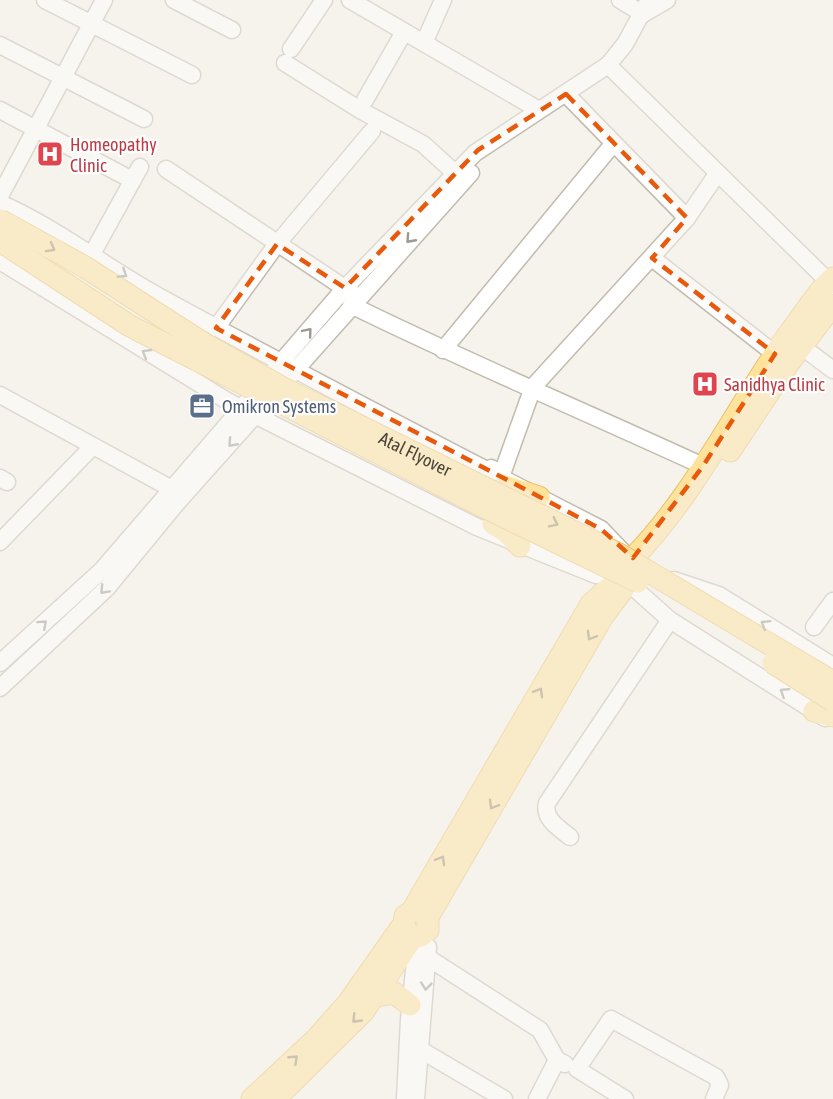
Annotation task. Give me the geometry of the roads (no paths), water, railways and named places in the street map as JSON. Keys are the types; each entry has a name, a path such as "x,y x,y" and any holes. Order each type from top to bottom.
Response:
{"main road":[{"name":"Atal Flyover","path":"3,243 85,267 178,327 285,389 618,554 833,682"},
{"name":"Atal Flyover","path":"3,243 94,304 174,350 484,507 647,586 828,713"},
{"path":"637,563 664,545 716,473 831,282"},
{"path":"275,1099 341,1035 374,996 418,933 622,584 642,583 637,563 650,540 703,466 775,354 795,341 833,305"},
{"path":"178,327 202,329 362,417 504,486 539,497"},
{"path":"174,350 182,361 229,389 493,524 505,531 520,546"},
{"path":"252,1099 316,1039 348,1003 418,933"},
{"path":"374,996 394,993 410,1005"}],"street":[{"path":"45,0 192,75"},
{"path":"0,196 104,0"},
{"path":"174,0 232,30"},
{"path":"324,0 288,56 360,110 423,144 455,173"},
{"path":"350,0 539,110"},
{"path":"424,43 443,0"},
{"path":"620,0 646,7 667,0"},
{"path":"3,656 96,577 178,493 291,368 455,173 478,150 506,134 608,65 625,44 646,7"},
{"path":"365,100 404,32"},
{"path":"0,45 144,119"},
{"path":"608,65 717,174 831,282"},
{"path":"566,94 687,218"},
{"path":"0,110 36,130 136,173 92,254"},
{"path":"216,328 277,244 372,131"},
{"path":"352,296 506,134"},
{"path":"443,350 613,144"},
{"path":"166,169 352,296 443,350 533,387 703,466"},
{"path":"291,368 502,474 533,387 687,218 717,174"},
{"path":"0,203 60,233 153,294 601,529 637,563 719,594 833,666"},
{"path":"3,243 110,331 249,412 477,527 520,546 622,584 670,620 828,713"},
{"path":"652,258 775,354"},
{"path":"795,341 833,370"},
{"path":"0,396 178,493"},
{"path":"0,542 93,446"},
{"path":"0,688 107,588 178,493"},
{"path":"814,627 833,601"},
{"path":"570,837 549,819 547,803 670,620"},
{"path":"3,656 26,664"},
{"path":"405,1099 410,1005 418,933"},
{"path":"416,1099 419,1049 418,933"},
{"path":"418,933 540,1030 557,1060 577,1069 625,1099"},
{"path":"577,1069 607,1022 615,1019 716,1077 720,1085 714,1099"},
{"path":"419,1049 504,1099"},
{"path":"537,1099 557,1060"}],"place":[{"name":"Homeopathy Clinic","path":"50,154"},
{"name":"Sanidhya Clinic","path":"705,384"},
{"name":"Omikron Systems","path":"202,406"}]}
